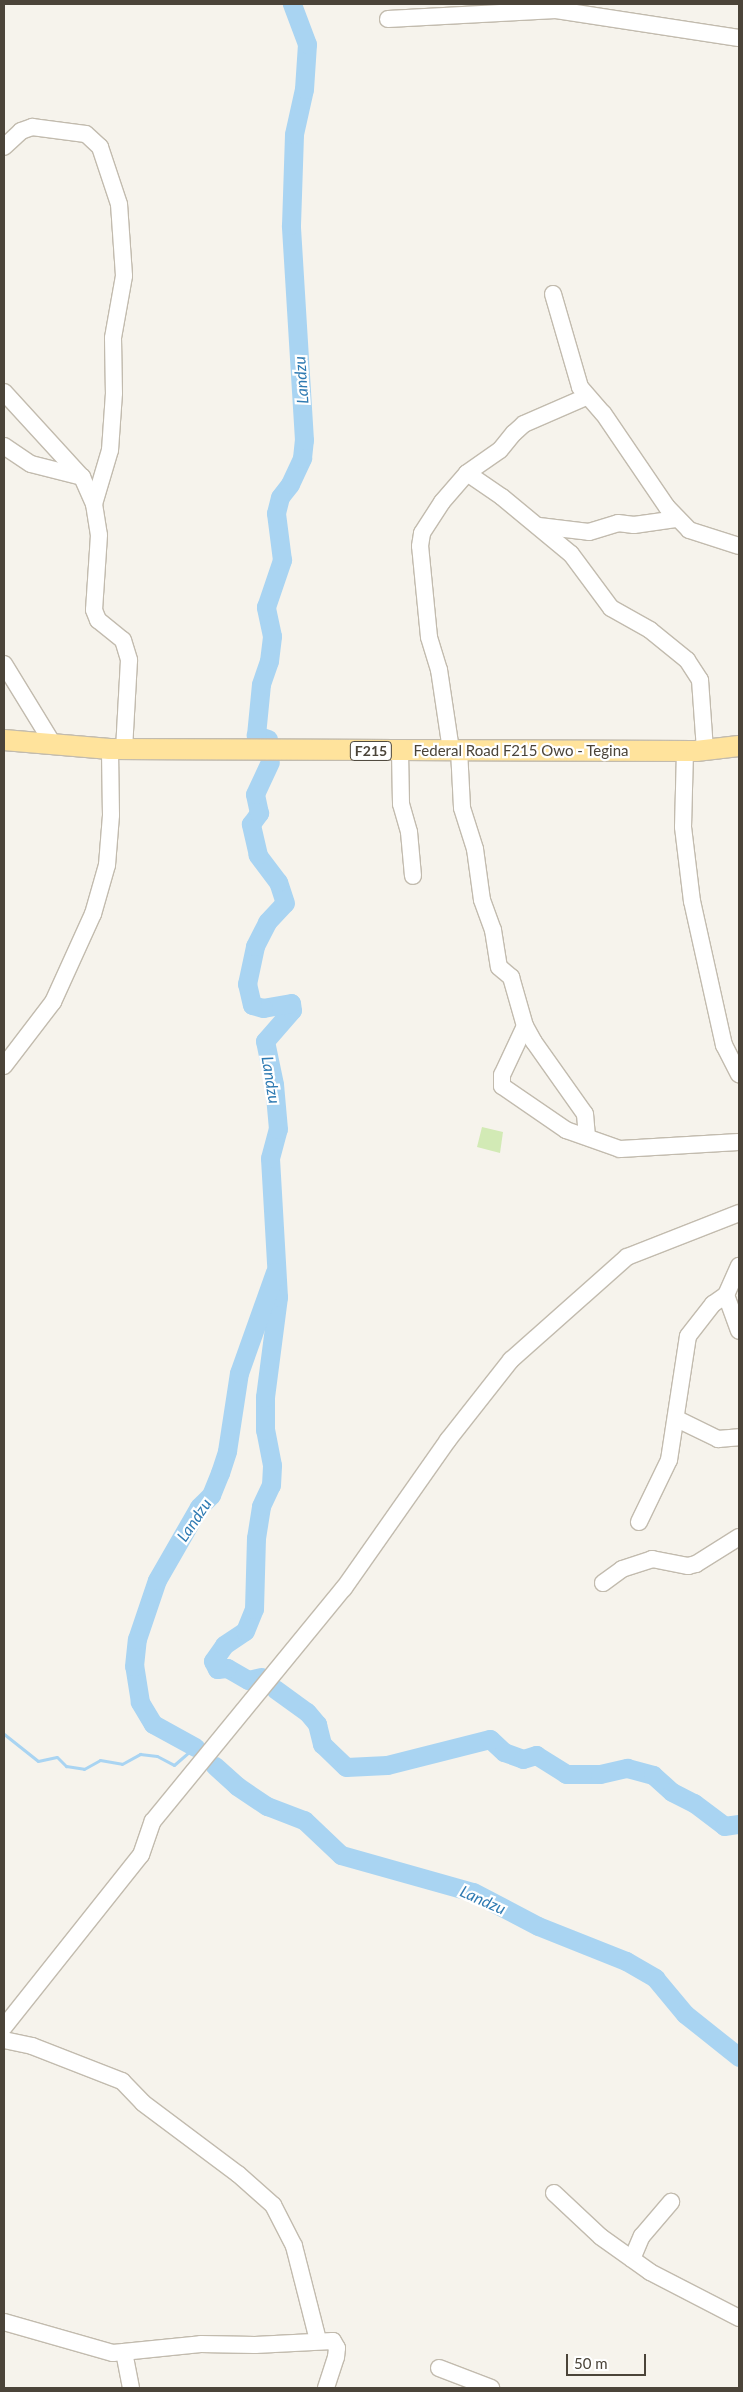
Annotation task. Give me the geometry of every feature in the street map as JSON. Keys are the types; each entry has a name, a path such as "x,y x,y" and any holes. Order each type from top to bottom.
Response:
{"main road":[{"name":"Federal Road F215 Owo - Tegina","path":"4,740 117,748 695,750 739,746"}],"street":[{"path":"388,19 556,10 739,38"},
{"path":"5,141 32,127 86,134 100,147 119,204 124,276 113,338 114,393 110,450 94,504"},
{"path":"553,294 568,350 586,397 603,413 620,442 676,519 689,530 739,546"},
{"path":"4,392 82,477 94,504 99,534 94,610 98,620 123,640 129,660 117,748 107,865 92,914 53,1002 4,1066"},
{"path":"586,397 524,424 500,450 467,473 428,521 420,546 429,637 439,670 455,750 462,808 474,848 482,900 493,930 499,968 511,977 525,1026 585,1114 587,1136"},
{"path":"4,446 31,464 82,477"},
{"path":"467,473 539,526 571,554 610,608 674,648 698,675 695,750 682,827 692,901 724,1045 739,1074"},
{"path":"539,526 589,532 618,523 634,526 676,519"},
{"path":"4,664 53,744"},
{"path":"400,750 401,804 408,832 413,876"},
{"path":"525,1026 502,1075 502,1086 566,1130 620,1149 739,1142"},
{"path":"4,2027 141,1855 153,1821 344,1588 454,1432 511,1360 626,1257 739,1213"},
{"path":"639,1522 669,1460 677,1419 688,1336 713,1304 726,1295 739,1266"},
{"path":"726,1295 739,1331"},
{"path":"677,1419 718,1440 739,1437"},
{"path":"603,1583 622,1569 645,1561 688,1566 696,1564 739,1537"},
{"path":"4,2040 32,2046 122,2081 143,2103 238,2174 273,2205 294,2246 318,2340"},
{"path":"554,2193 601,2237 632,2260 668,2283 739,2318"},
{"path":"632,2260 642,2236 671,2202"},
{"path":"4,2322 91,2349 124,2352 201,2344 255,2345 318,2340 333,2341 338,2348 326,2388"},
{"path":"124,2352 131,2388"},
{"path":"439,2368 491,2388"}],"green space":[{"path":"482,1127 503,1132 500,1153 477,1147"}],"waterway":[{"name":"Landzu","path":"268,739 256,735 261,684 269,661 272,636 266,607 282,560 276,513 280,497 290,484 302,458 304,440 291,225 294,134 304,89 307,44 292,4"},
{"name":"Landzu","path":"261,1677 248,1680 227,1668 217,1669 213,1661 224,1645 245,1631 254,1609 256,1538 261,1506 271,1485 272,1465 265,1430 265,1397 278,1297 270,1158 278,1129 274,1084 265,1041 292,1010 291,1003 263,1008 252,1005 247,984 255,946 267,922 285,903 278,882 258,855 251,824 259,813 255,794 270,762"},
{"name":"Landzu","path":"195,1747 153,1724 140,1702 134,1666 137,1639 157,1580 199,1507 211,1495 220,1473 227,1451 239,1373 275,1272"},
{"name":"Landzu","path":"275,1689 307,1712 317,1724 322,1744 346,1767 387,1765 490,1739 504,1752 523,1759 536,1755 566,1774 600,1774 627,1768 653,1775 672,1792 694,1803 724,1826 739,1824"},
{"path":"4,1734 38,1761 57,1757 66,1766 84,1769 100,1760 122,1764 140,1754 157,1756 174,1765 195,1747"},
{"name":"Landzu","path":"215,1766 237,1786 267,1806 304,1820 341,1855 473,1892 538,1926 626,1961 655,1978 685,2014 739,2057"}]}
